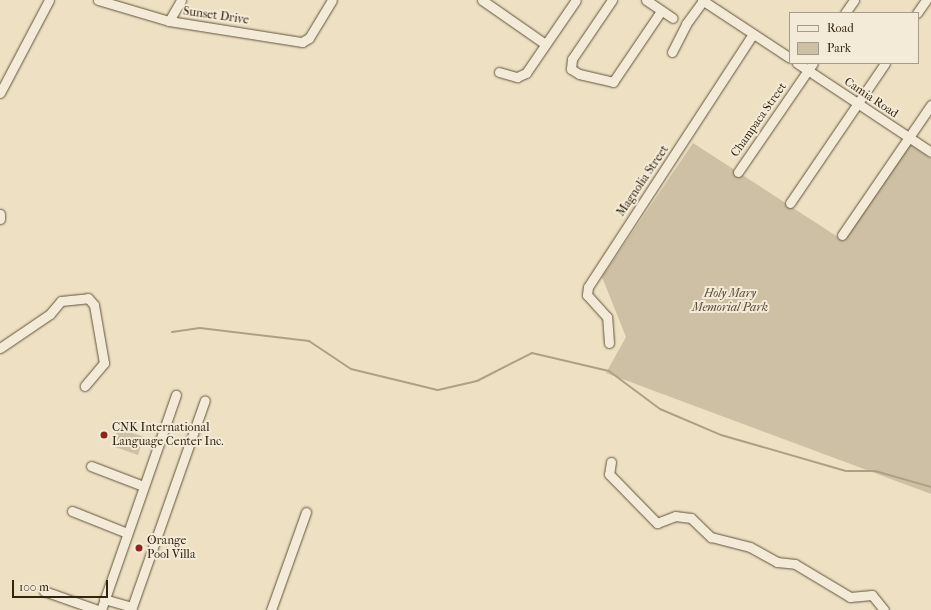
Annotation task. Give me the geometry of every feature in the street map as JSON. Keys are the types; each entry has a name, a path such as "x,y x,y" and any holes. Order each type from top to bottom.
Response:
{"street":[{"path":"0,93 49,0"},
{"name":"Sunset Drive","path":"98,0 116,3 169,22 302,42 309,38 332,0"},
{"path":"169,22 181,0"},
{"path":"482,0 546,44"},
{"path":"499,72 523,76 576,0"},
{"path":"612,0 572,59 571,69 579,74 613,82 661,11"},
{"path":"646,0 673,18"},
{"path":"672,52 686,24 703,0 789,57"},
{"path":"846,12 854,0"},
{"path":"918,12 927,0 931,2"},
{"name":"Magnolia Street","path":"609,343 607,317 587,295 588,287 753,34"},
{"name":"Camia Road","path":"800,64 811,67 857,104 931,152"},
{"path":"790,203 884,64"},
{"name":"Champaca Street","path":"738,172 811,67"},
{"path":"842,235 910,138 931,105"},
{"path":"0,348 50,314 60,301 88,298 94,305 104,363 85,386"},
{"path":"44,591 99,610 176,394"},
{"path":"104,599 132,607 205,400"},
{"path":"611,462 609,474 657,523 675,516 691,518 711,537 750,547 777,562 795,564 850,597 872,595 884,610"},
{"path":"91,466 143,486"},
{"path":"72,512 127,533"},
{"path":"271,610 306,512"}],"green space":[{"name":"Holy Mary Memorial Park","path":"693,143 844,241 908,143 931,159 931,494 606,373 626,337 602,277"},
{"path":"118,428 144,437 138,455 112,446"}],"waterway":[{"path":"172,332 200,328 309,341 351,369 438,390 477,381 532,353 609,371 660,409 721,435 846,471 875,471 931,487"}],"place":[{"name":"CNK International Language Center Inc.","path":"104,435"},
{"name":"Orange Pool Villa","path":"139,548"}]}
